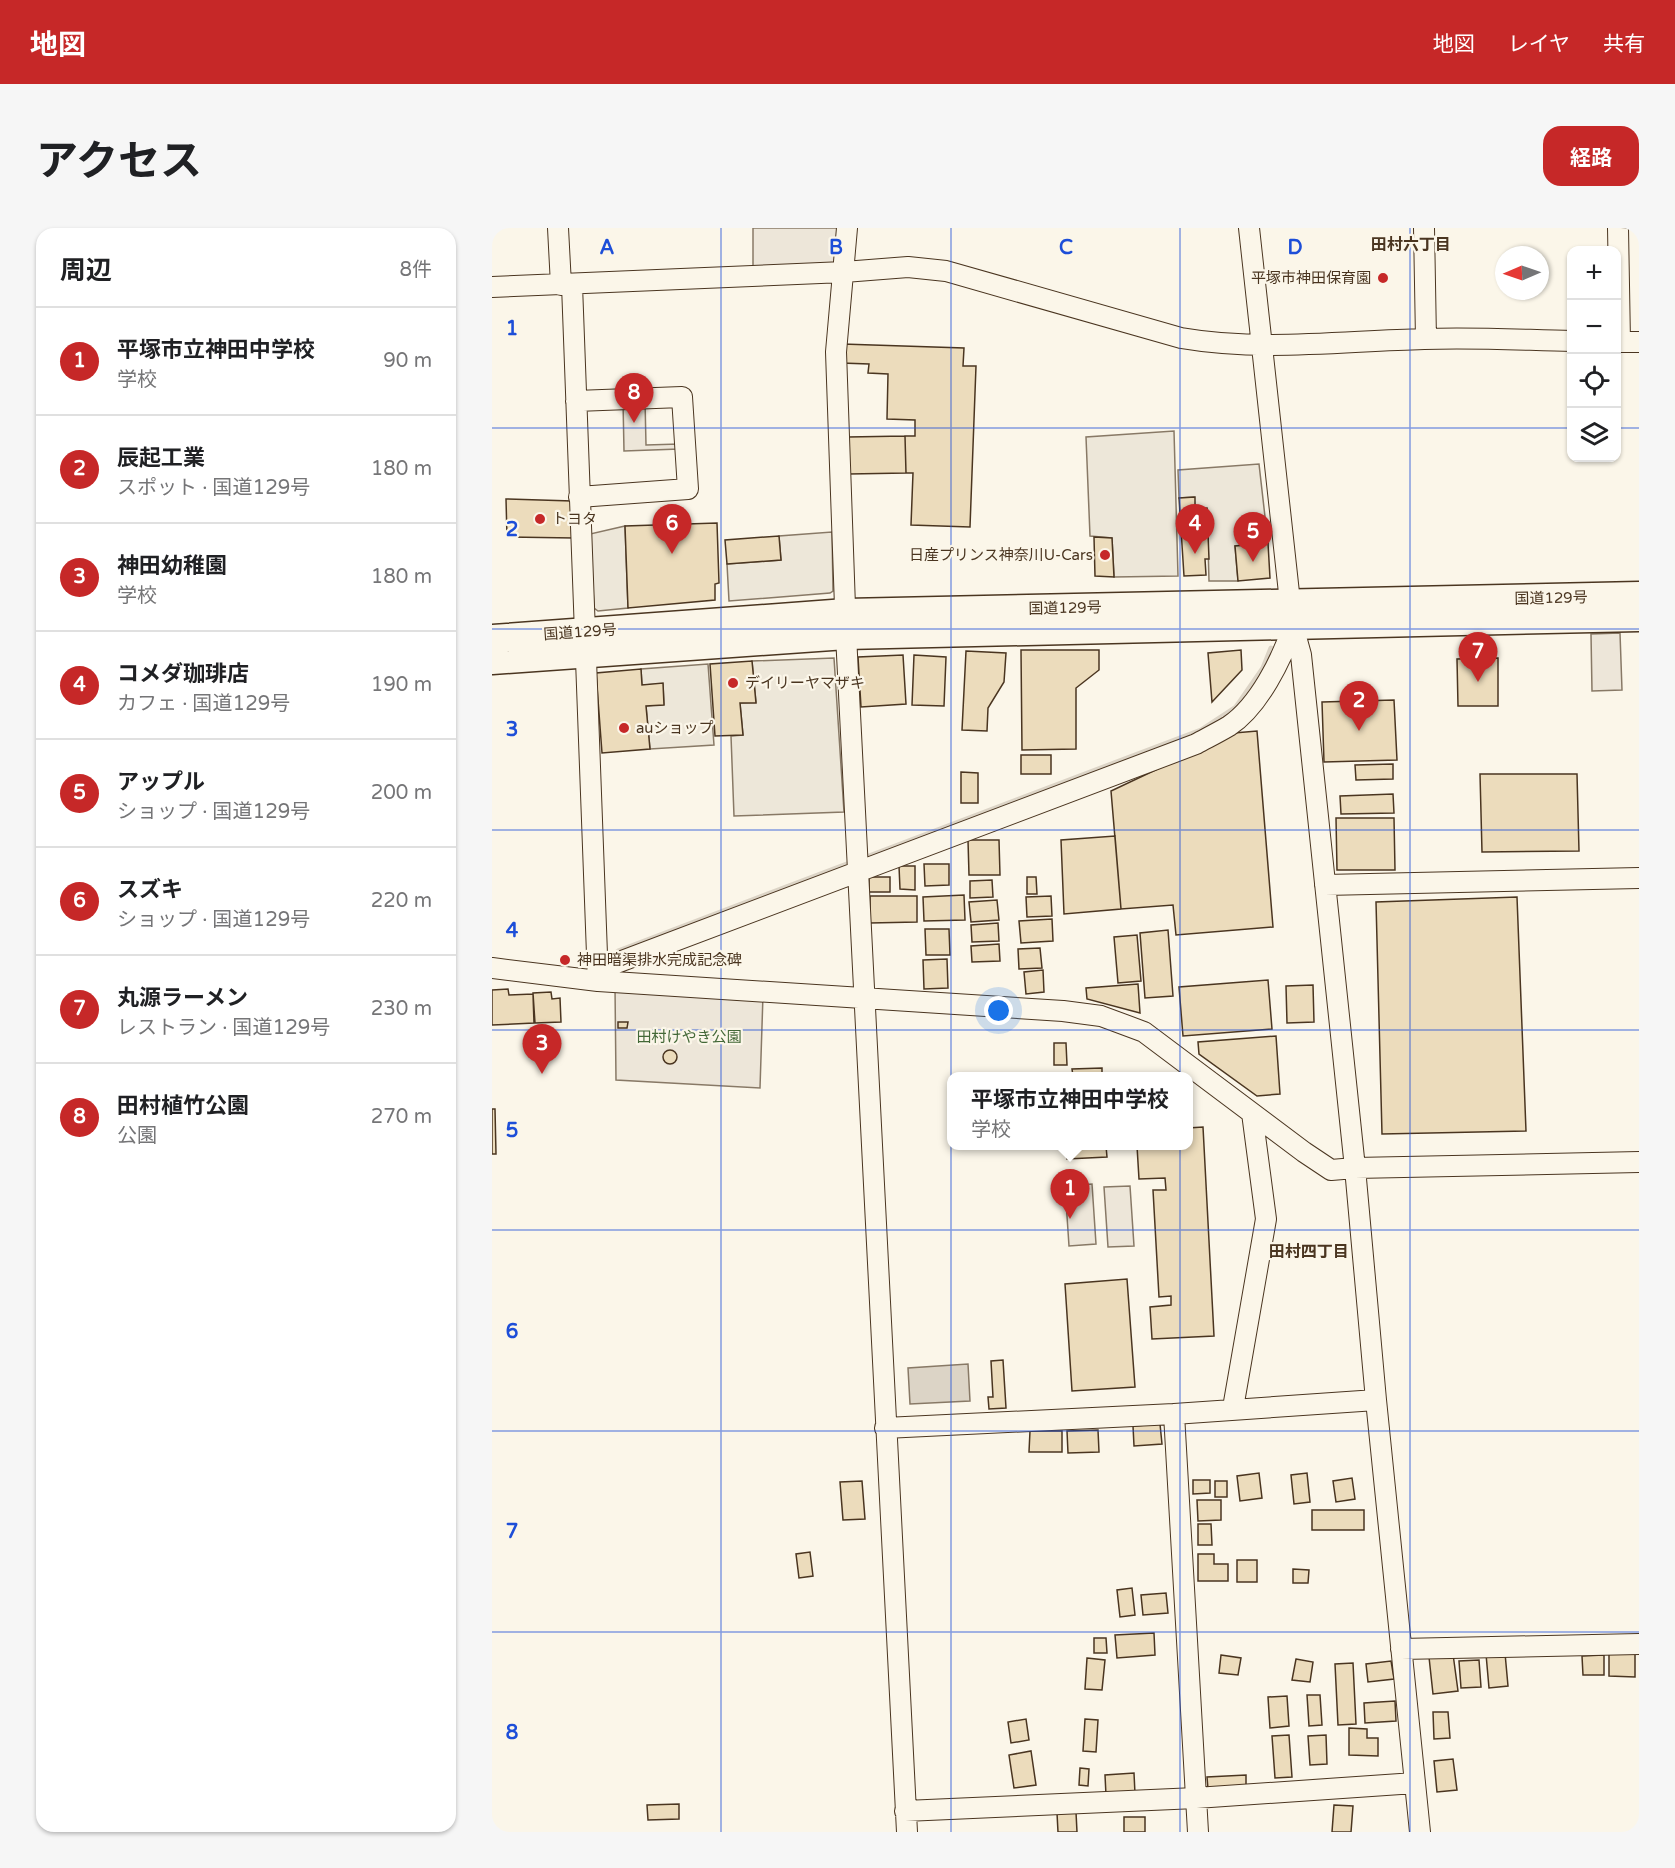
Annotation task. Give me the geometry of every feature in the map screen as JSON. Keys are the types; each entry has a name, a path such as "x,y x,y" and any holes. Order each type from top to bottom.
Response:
{"highway":[{"name":"国道129号","path":"492,639 585,642 846,624 1291,614 1639,596"},
{"name":"国道129号","path":"1291,614 1639,617"},
{"name":"国道129号","path":"492,660 585,642"}],"street":[{"path":"558,228 567,285 576,402 598,976"},
{"path":"847,228 836,352 846,624 906,1832"},
{"path":"1249,228 1291,614 1301,655 1355,1168 1420,1832"},
{"path":"1424,228 1426,339"},
{"path":"1618,228 1625,342"},
{"path":"492,287 844,272 908,267 946,271 1181,338 1210,343 1262,346 1426,339 1567,341"},
{"path":"576,402 682,397 688,489 579,497"},
{"path":"598,976 859,871 1196,744 1231,725 1254,702 1272,676 1284,651 1291,614"},
{"path":"1325,885 1639,878"},
{"path":"492,968 865,998 1063,1011 1101,1016 1144,1032 1330,1170 1639,1162"},
{"path":"1233,1408 1266,1219 1252,1113"},
{"path":"885,1428 1174,1414 1233,1408 1376,1400"},
{"path":"1174,1414 1198,1832"},
{"path":"1401,1649 1639,1644"},
{"path":"905,1811 1196,1798 1415,1783"}],"green space":[{"path":"753,228 840,228 839,257 833,264 753,268"},
{"path":"645,400 646,445 679,444 679,449 624,451 623,401"},
{"path":"1620,633 1622,690 1592,691 1591,634"},
{"name":"田村けやき公園","path":"615,987 763,995 760,1088 616,1080"},
{"path":"1092,1184 1096,1244 1069,1246 1065,1186"},
{"path":"1130,1186 1134,1246 1108,1247 1104,1187"}],"shaded area":[{"path":"1174,431 1178,576 1114,577 1112,538 1090,536 1086,437"},
{"path":"1259,464 1268,543 1235,546 1238,581 1209,581 1207,509 1195,509 1194,497 1179,498 1178,470"},
{"path":"625,526 628,608 598,611 594,608 590,534"},
{"path":"832,532 833,591 729,601 727,564 781,560 779,536"},
{"path":"834,658 844,812 734,816 731,736 743,735 740,703 756,702 752,661"},
{"path":"708,664 714,745 650,749 646,706 664,704 663,684 642,685 641,669"},
{"path":"968,1364 970,1401 910,1404 908,1368"}],"building":[{"path":"842,344 964,348 963,366 976,366 970,527 911,525 913,473 906,473 905,436 915,436 915,420 887,419 888,374 868,373 869,364 841,363"},
{"path":"905,436 906,473 849,474 848,437"},
{"path":"1195,497 1195,509 1207,508 1209,559 1205,559 1206,575 1184,576 1179,498"},
{"name":"トヨタ","path":"506,499 572,501 574,538 507,537"},
{"path":"717,523 719,583 715,584 715,600 628,608 625,526"},
{"path":"779,536 781,560 727,564 725,540"},
{"path":"1094,537 1112,538 1114,577 1095,576"},
{"path":"1268,543 1270,578 1238,581 1235,546"},
{"path":"1021,650 1099,650 1099,670 1076,688 1076,749 1022,750"},
{"path":"1241,650 1242,670 1212,702 1208,653"},
{"path":"966,651 1006,653 1004,682 988,708 987,731 962,730"},
{"path":"903,655 906,704 861,707 858,657"},
{"path":"914,655 946,657 944,706 912,705"},
{"path":"1498,658 1498,706 1458,706 1457,659"},
{"name":"デイリーヤマザキ","path":"752,661 756,703 740,703 743,735 715,736 710,664"},
{"name":"auショップ","path":"641,669 642,685 663,683 664,705 646,706 650,749 602,753 596,673"},
{"path":"1394,700 1397,760 1324,762 1322,702"},
{"path":"1257,731 1273,927 1176,935 1173,905 1121,909 1111,791 1234,733"},
{"path":"1021,755 1051,755 1051,774 1021,774"},
{"path":"1393,764 1393,779 1356,780 1355,765"},
{"path":"961,772 978,773 978,803 961,803"},
{"path":"1480,774 1577,774 1579,851 1482,852"},
{"path":"1393,794 1394,813 1341,814 1340,796"},
{"path":"1336,818 1394,818 1395,870 1337,870"},
{"path":"1115,836 1121,909 1064,914 1061,840"},
{"path":"968,840 999,840 1000,875 969,875"},
{"path":"924,864 949,864 949,885 925,886"},
{"path":"899,866 915,866 915,890 900,889"},
{"path":"869,877 890,877 890,892 869,892"},
{"path":"1027,877 1036,877 1037,894 1027,894"},
{"path":"992,880 993,897 970,898 970,881"},
{"path":"964,895 965,920 924,921 923,897"},
{"path":"870,896 917,896 917,922 870,923"},
{"path":"1051,896 1052,916 1027,917 1026,897"},
{"path":"1517,897 1526,1131 1382,1134 1376,902"},
{"path":"997,900 999,920 971,922 969,902"},
{"path":"1052,919 1053,941 1021,943 1019,921"},
{"path":"998,923 999,941 972,942 971,925"},
{"path":"925,929 949,929 950,955 926,955"},
{"path":"1168,930 1173,996 1145,998 1140,933"},
{"path":"1137,935 1141,981 1118,983 1114,937"},
{"path":"999,944 1000,961 972,962 971,946"},
{"path":"1040,948 1042,968 1019,969 1018,949"},
{"path":"947,959 948,988 924,989 923,960"},
{"path":"1043,970 1044,992 1026,994 1024,972"},
{"path":"1268,980 1272,1029 1183,1036 1179,987"},
{"path":"1138,984 1140,1013 1087,999 1086,988"},
{"path":"1313,985 1314,1022 1287,1023 1286,986"},
{"path":"508,989 509,995 533,994 534,1023 492,1025 492,990"},
{"path":"551,992 552,999 560,998 561,1022 535,1023 533,993"},
{"path":"618,1022 628,1022 627,1028 618,1028"},
{"path":"1276,1036 1280,1094 1257,1096 1199,1054 1198,1042"},
{"path":"1054,1043 1066,1043 1067,1065 1054,1065"},
{"path":"670,1050 675,1052 677,1057 675,1062 670,1064 665,1062 663,1057 665,1052"},
{"path":"1102,1068 1102,1072 1072,1072 1072,1069"},
{"path":"492,1109 495,1109 496,1154 492,1154"},
{"path":"1203,1127 1214,1336 1152,1339 1150,1307 1171,1305 1171,1296 1159,1297 1153,1190 1166,1190 1165,1178 1139,1179 1137,1150 1193,1150 1193,1128"},
{"path":"1066,1150 1106,1150 1107,1157 1067,1159"},
{"path":"1127,1279 1135,1387 1072,1391 1065,1284"},
{"path":"1003,1360 1006,1408 989,1409 988,1397 993,1397 991,1361"},
{"path":"1160,1424 1162,1444 1134,1446 1133,1426"},
{"path":"1098,1430 1099,1452 1068,1453 1067,1431"},
{"path":"1030,1431 1062,1431 1062,1452 1029,1452"},
{"path":"1259,1473 1262,1498 1240,1501 1237,1476"},
{"path":"1307,1473 1310,1502 1294,1504 1291,1475"},
{"path":"1352,1478 1355,1499 1336,1502 1333,1481"},
{"path":"1193,1480 1210,1480 1210,1493 1193,1494"},
{"path":"862,1481 865,1519 843,1520 840,1482"},
{"path":"1215,1481 1227,1481 1227,1497 1215,1497"},
{"path":"1197,1500 1221,1500 1221,1520 1198,1521"},
{"path":"1312,1510 1364,1510 1364,1530 1312,1530"},
{"path":"1198,1524 1211,1524 1212,1545 1198,1545"},
{"path":"810,1552 813,1576 799,1578 796,1554"},
{"path":"1198,1554 1214,1554 1214,1564 1228,1564 1228,1581 1198,1581"},
{"path":"1237,1560 1257,1560 1257,1582 1237,1582"},
{"path":"1293,1569 1309,1570 1308,1583 1293,1583"},
{"path":"1132,1588 1135,1615 1120,1617 1117,1590"},
{"path":"1166,1593 1168,1613 1143,1615 1141,1595"},
{"path":"1154,1633 1155,1655 1117,1658 1115,1635"},
{"path":"1094,1638 1106,1638 1107,1653 1094,1653"},
{"path":"1505,1653 1508,1686 1489,1688 1486,1654"},
{"path":"1453,1654 1458,1691 1433,1694 1429,1657"},
{"path":"1609,1654 1635,1654 1635,1677 1609,1676"},
{"path":"1221,1655 1241,1658 1238,1675 1219,1673"},
{"path":"1604,1655 1604,1675 1583,1675 1582,1656"},
{"path":"1087,1658 1105,1660 1102,1690 1085,1689"},
{"path":"1296,1659 1313,1662 1310,1682 1292,1680"},
{"path":"1479,1660 1481,1687 1461,1688 1459,1661"},
{"path":"1391,1661 1394,1679 1368,1682 1366,1664"},
{"path":"1353,1663 1356,1724 1338,1725 1335,1664"},
{"path":"1307,1695 1320,1695 1322,1725 1309,1726"},
{"path":"1287,1696 1289,1726 1270,1728 1268,1697"},
{"path":"1395,1701 1396,1721 1365,1723 1364,1703"},
{"path":"1433,1712 1448,1712 1450,1738 1434,1739"},
{"path":"1026,1719 1029,1740 1011,1743 1008,1722"},
{"path":"1085,1719 1098,1720 1096,1752 1083,1751"},
{"path":"1349,1728 1367,1729 1367,1738 1378,1738 1378,1756 1349,1755"},
{"path":"1289,1735 1292,1777 1275,1778 1272,1736"},
{"path":"1326,1735 1327,1764 1310,1765 1308,1736"},
{"path":"1031,1751 1036,1785 1014,1788 1009,1755"},
{"path":"1453,1759 1457,1790 1437,1792 1434,1761"},
{"path":"1080,1768 1089,1769 1088,1786 1079,1785"},
{"path":"1134,1773 1135,1794 1106,1795 1105,1775"},
{"path":"1246,1775 1246,1788 1208,1789 1207,1777"},
{"path":"679,1804 679,1819 648,1820 647,1805"},
{"path":"1334,1805 1353,1806 1351,1832 1332,1832"},
{"path":"1076,1812 1077,1832 1058,1832 1057,1813"},
{"path":"1124,1817 1145,1817 1145,1832 1124,1832"}],"waterway":[{"path":"861,859 1201,730 1236,707 1263,668 1271,648"},
{"path":"618,951 852,862"}],"place":[{"name":"平塚市神田保育園","path":"1383,278"},
{"name":"田村植竹公園","path":"634,423"},
{"name":"トヨタ","path":"540,519"},
{"name":"スズキ","path":"672,554"},
{"name":"コメダ珈琲店","path":"1195,554"},
{"name":"日産プリンス神奈川U-Cars","path":"1105,555"},
{"name":"アップル","path":"1253,562"},
{"name":"丸源ラーメン","path":"1478,682"},
{"name":"デイリーヤマザキ","path":"733,683"},
{"name":"auショップ","path":"624,728"},
{"name":"辰起工業","path":"1359,731"},
{"name":"神田暗渠排水完成記念碑","path":"565,960"},
{"name":"神田幼稚園","path":"542,1074"},
{"name":"平塚市立神田中学校","path":"1070,1219"}],"district":[{"name":"田村六丁目","path":"1411,245"},
{"name":"田村四丁目","path":"1309,1252"}]}
